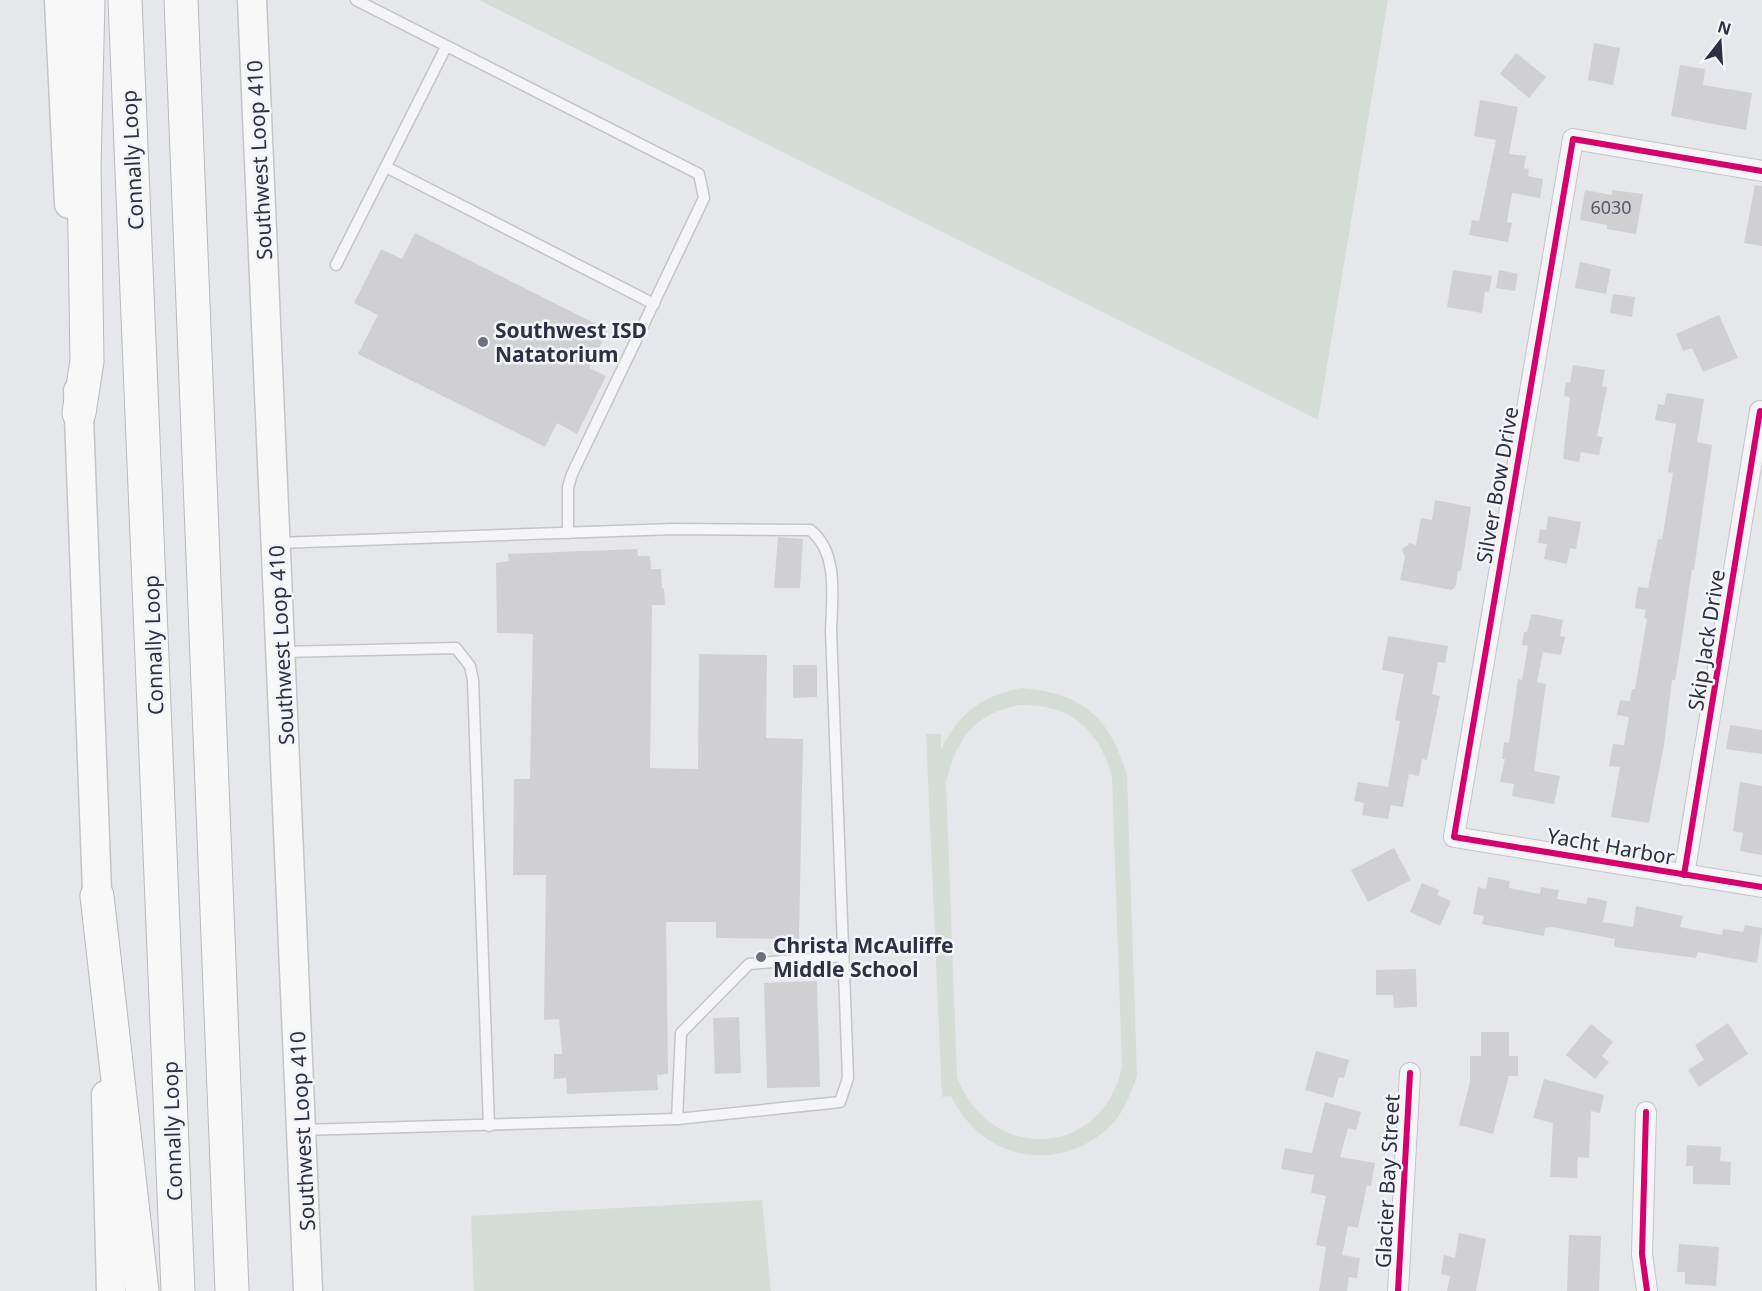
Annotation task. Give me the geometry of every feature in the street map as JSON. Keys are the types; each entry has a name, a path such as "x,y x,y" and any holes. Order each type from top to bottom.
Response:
{"highway":[{"path":"79,413 87,361 84,167 88,0"},
{"name":"Connally Loop","path":"125,0 178,1291"},
{"path":"180,0 232,1291"},
{"path":"97,896 142,1291"},
{"path":"229,1209 242,1291"}],"main road":[{"path":"59,0 79,413 110,1195 111,1291"},
{"name":"Southwest Loop 410","path":"252,0 308,1291"}],"street":[{"name":"Silver Bow Drive","path":"1454,837 1573,139 1762,171"},
{"name":"Skip Jack Drive","path":"1684,875 1760,411"},
{"name":"Yacht Harbor","path":"1454,837 1762,887"},
{"name":"Glacier Bay Street","path":"1398,1291 1410,1073"},
{"path":"1646,1112 1642,1254 1647,1291"}],"lane":[{"path":"356,0 699,174 704,198 572,474 568,487 568,533"},
{"path":"336,265 446,47"},
{"path":"386,167 654,304"},
{"path":"276,543 674,529 810,530 827,551 832,592 831,631 848,1078 840,1102 677,1119 300,1131"},
{"path":"281,652 456,648 470,666 473,680 489,1126"},
{"path":"677,1119 681,1033 749,964 842,956"}],"shaded area":[{"path":"479,0 1388,0 1318,420"},
{"path":"1021,688 1043,691 1077,702 1091,712 1112,738 1127,776 1137,1076 1121,1113 1111,1125 1084,1145 1063,1153 1041,1155 1019,1153 998,1145 980,1133 964,1117 951,1096 942,1097 926,734 941,734 941,750 955,726 964,716 983,701","holes":["1019,705 1037,706 1067,714 1080,722 1099,745 1112,777 1122,1067 1111,1097 1092,1120 1070,1134 1044,1139 1018,1136 994,1125 973,1105 957,1077 946,781 956,752 969,731 978,722 1003,709"]},
{"path":"762,1200 771,1291 474,1291 471,1216"}],"building":[{"path":"1594,43 1620,48 1613,85 1588,80"},
{"path":"1516,53 1546,77 1529,98 1500,74"},
{"path":"1680,65 1705,69 1703,85 1752,93 1746,130 1671,116"},
{"path":"1480,100 1518,107 1509,154 1526,156 1524,168 1529,169 1528,176 1543,179 1540,198 1512,193 1507,222 1512,223 1508,242 1469,235 1472,220 1479,221 1496,140 1474,136"},
{"path":"1755,185 1762,186 1762,246 1744,243"},
{"path":"1585,190 1612,195 1612,190 1643,194 1636,234 1607,229 1607,225 1580,220"},
{"name":"Southwest ISD Natatorium","path":"415,233 608,330 589,368 606,376 577,434 557,423 545,447 358,354 378,315 354,303 381,249 402,259"},
{"path":"1580,262 1611,269 1606,294 1575,288"},
{"path":"1453,270 1492,276 1489,292 1485,292 1482,313 1447,307"},
{"path":"1499,270 1518,274 1515,291 1496,288"},
{"path":"1613,294 1635,297 1632,317 1610,313"},
{"path":"1719,315 1738,358 1703,372 1692,348 1683,351 1676,334"},
{"path":"1573,365 1605,370 1602,386 1607,387 1597,436 1603,437 1599,455 1581,452 1579,462 1563,459 1570,397 1564,396 1566,382 1570,383"},
{"path":"1667,393 1704,399 1697,442 1712,445 1694,570 1692,569 1675,680 1672,680 1664,745 1649,823 1611,817 1620,767 1609,766 1613,744 1624,745 1629,717 1617,715 1620,700 1630,701 1632,689 1635,689 1647,619 1644,618 1646,610 1635,608 1638,587 1648,588 1658,539 1662,540 1673,473 1668,472 1676,424 1655,420 1658,404 1664,405"},
{"path":"1435,500 1471,507 1461,571 1458,571 1456,585 1452,590 1400,580 1405,557 1402,549 1410,543 1416,545 1421,518 1432,520"},
{"path":"1548,516 1581,522 1576,549 1570,548 1567,564 1544,559 1547,544 1538,543 1540,529 1546,530"},
{"path":"778,537 803,539 800,588 774,588"},
{"path":"637,549 638,556 650,556 651,569 661,569 662,589 664,588 665,605 652,605 650,768 698,769 699,654 767,655 766,738 803,739 799,939 716,938 716,922 666,922 668,1074 657,1075 658,1090 567,1094 566,1078 554,1079 554,1054 562,1054 559,1019 544,1020 546,875 513,875 514,779 530,779 533,634 497,633 496,563 509,561 508,554"},
{"path":"1531,615 1563,620 1560,636 1565,637 1561,655 1543,652 1537,682 1546,684 1534,771 1560,776 1554,804 1512,796 1514,784 1500,782 1505,759 1502,759 1504,742 1509,743 1518,679 1522,680 1528,646 1522,645 1524,632 1527,632"},
{"path":"1388,636 1448,646 1445,663 1438,662 1432,694 1440,696 1427,760 1422,759 1419,776 1409,774 1403,807 1391,805 1388,819 1362,815 1364,803 1354,801 1358,782 1388,787 1400,721 1395,720 1404,674 1382,670"},
{"path":"793,665 817,665 817,697 793,698"},
{"path":"1730,725 1762,730 1762,754 1726,749"},
{"path":"1740,782 1762,786 1762,855 1740,851 1743,833 1733,831"},
{"path":"1394,848 1411,880 1368,902 1351,870"},
{"path":"1488,877 1510,881 1509,888 1540,894 1541,887 1559,890 1557,899 1586,904 1588,897 1607,901 1603,922 1633,927 1636,906 1683,916 1680,927 1722,935 1723,929 1743,932 1745,925 1762,928 1757,963 1698,952 1696,958 1614,947 1615,939 1552,927 1545,928 1544,936 1482,924 1484,916 1473,914 1478,887 1486,889"},
{"path":"1422,883 1439,890 1437,895 1451,901 1440,926 1410,912"},
{"path":"1416,969 1417,1007 1394,1008 1393,995 1376,995 1376,970"},
{"path":"817,981 820,1087 767,1088 764,983"},
{"path":"739,1017 741,1073 715,1074 713,1018"},
{"path":"1728,1023 1748,1054 1699,1087 1688,1070 1704,1060 1695,1045"},
{"path":"1591,1024 1613,1042 1602,1056 1609,1062 1595,1079 1566,1055"},
{"path":"1481,1032 1509,1032 1509,1056 1518,1056 1518,1076 1509,1076 1493,1134 1459,1125 1470,1082 1470,1056 1481,1056"},
{"path":"1316,1051 1349,1060 1344,1078 1339,1077 1333,1098 1305,1090"},
{"path":"1544,1079 1604,1095 1600,1113 1591,1111 1589,1158 1578,1157 1577,1178 1550,1177 1553,1123 1533,1118"},
{"path":"1325,1102 1361,1112 1356,1130 1348,1128 1340,1157 1375,1163 1371,1186 1367,1185 1358,1228 1348,1226 1342,1255 1360,1258 1357,1278 1349,1277 1347,1291 1319,1291 1326,1247 1316,1245 1326,1196 1311,1193 1314,1175 1281,1169 1285,1148 1312,1153"},
{"path":"1687,1145 1721,1147 1720,1161 1731,1162 1730,1185 1693,1184 1693,1166 1686,1166"},
{"path":"1459,1233 1486,1239 1476,1291 1447,1291 1450,1276 1441,1274 1444,1255 1455,1258"},
{"path":"1569,1235 1601,1236 1599,1291 1567,1291"},
{"path":"1679,1244 1719,1247 1716,1286 1685,1284 1685,1272 1677,1272"}],"cycle path":[{"path":"1762,171 1573,139 1454,837 1762,887"},
{"path":"1684,875 1760,411"},
{"path":"1398,1291 1410,1073"},
{"path":"1646,1112 1642,1254 1647,1291"}],"place":[{"name":"Southwest ISD Natatorium","path":"483,342"},
{"name":"Christa McAuliffe Middle School","path":"761,957"}]}
